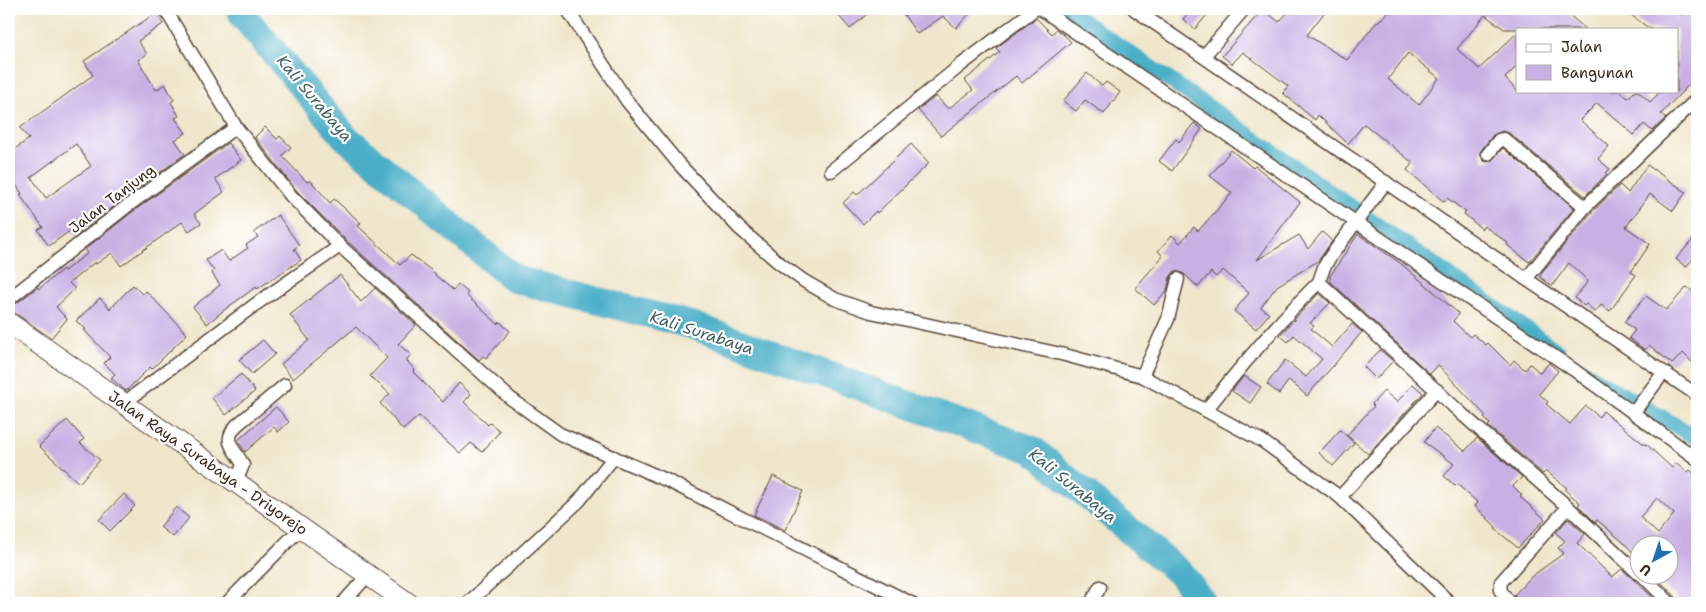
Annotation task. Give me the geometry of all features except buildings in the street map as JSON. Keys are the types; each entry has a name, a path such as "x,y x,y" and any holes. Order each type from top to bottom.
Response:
{"main road":[{"name":"Jalan Raya Surabaya - Driyorejo","path":"9,323 408,603"}],"street":[{"path":"165,9 236,127 290,196 340,246 510,398 560,434 666,480 911,603"},
{"path":"567,9 627,101 678,163 739,228 778,262 804,281 835,298 870,312 1065,355 1142,376 1262,441 1340,497 1450,603"},
{"path":"831,171 1035,9"},
{"path":"1041,9 1357,220 1635,410 1697,458"},
{"path":"1134,9 1204,56 1382,187 1526,279 1660,377 1697,395"},
{"path":"1204,56 1244,9"},
{"path":"1526,279 1585,207 1697,99"},
{"name":"Jalan Tanjung","path":"9,299 126,207 236,127"},
{"path":"1488,154 1500,140 1504,139 1585,207"},
{"path":"1206,410 1248,356 1319,282 1327,262 1382,187"},
{"path":"124,403 256,304 340,246"},
{"path":"1142,376 1168,319 1178,279"},
{"path":"1319,282 1628,563"},
{"path":"1635,410 1660,377"},
{"path":"236,482 243,465 230,444 230,432 285,385"},
{"path":"1340,497 1437,390"},
{"path":"468,603 579,501 614,457"},
{"path":"1510,603 1500,590 1501,582 1568,507"},
{"path":"227,603 301,528"},
{"path":"344,603 368,575"},
{"path":"1650,584 1670,603"},
{"path":"1092,603 1100,587"}],"waterway":[{"name":"Kali Surabaya","path":"240,9 244,17 345,137 514,279 691,325 1033,450 1181,574 1203,603"},
{"path":"1065,9 1200,101 1557,351"},
{"path":"1583,370 1697,438"}]}
